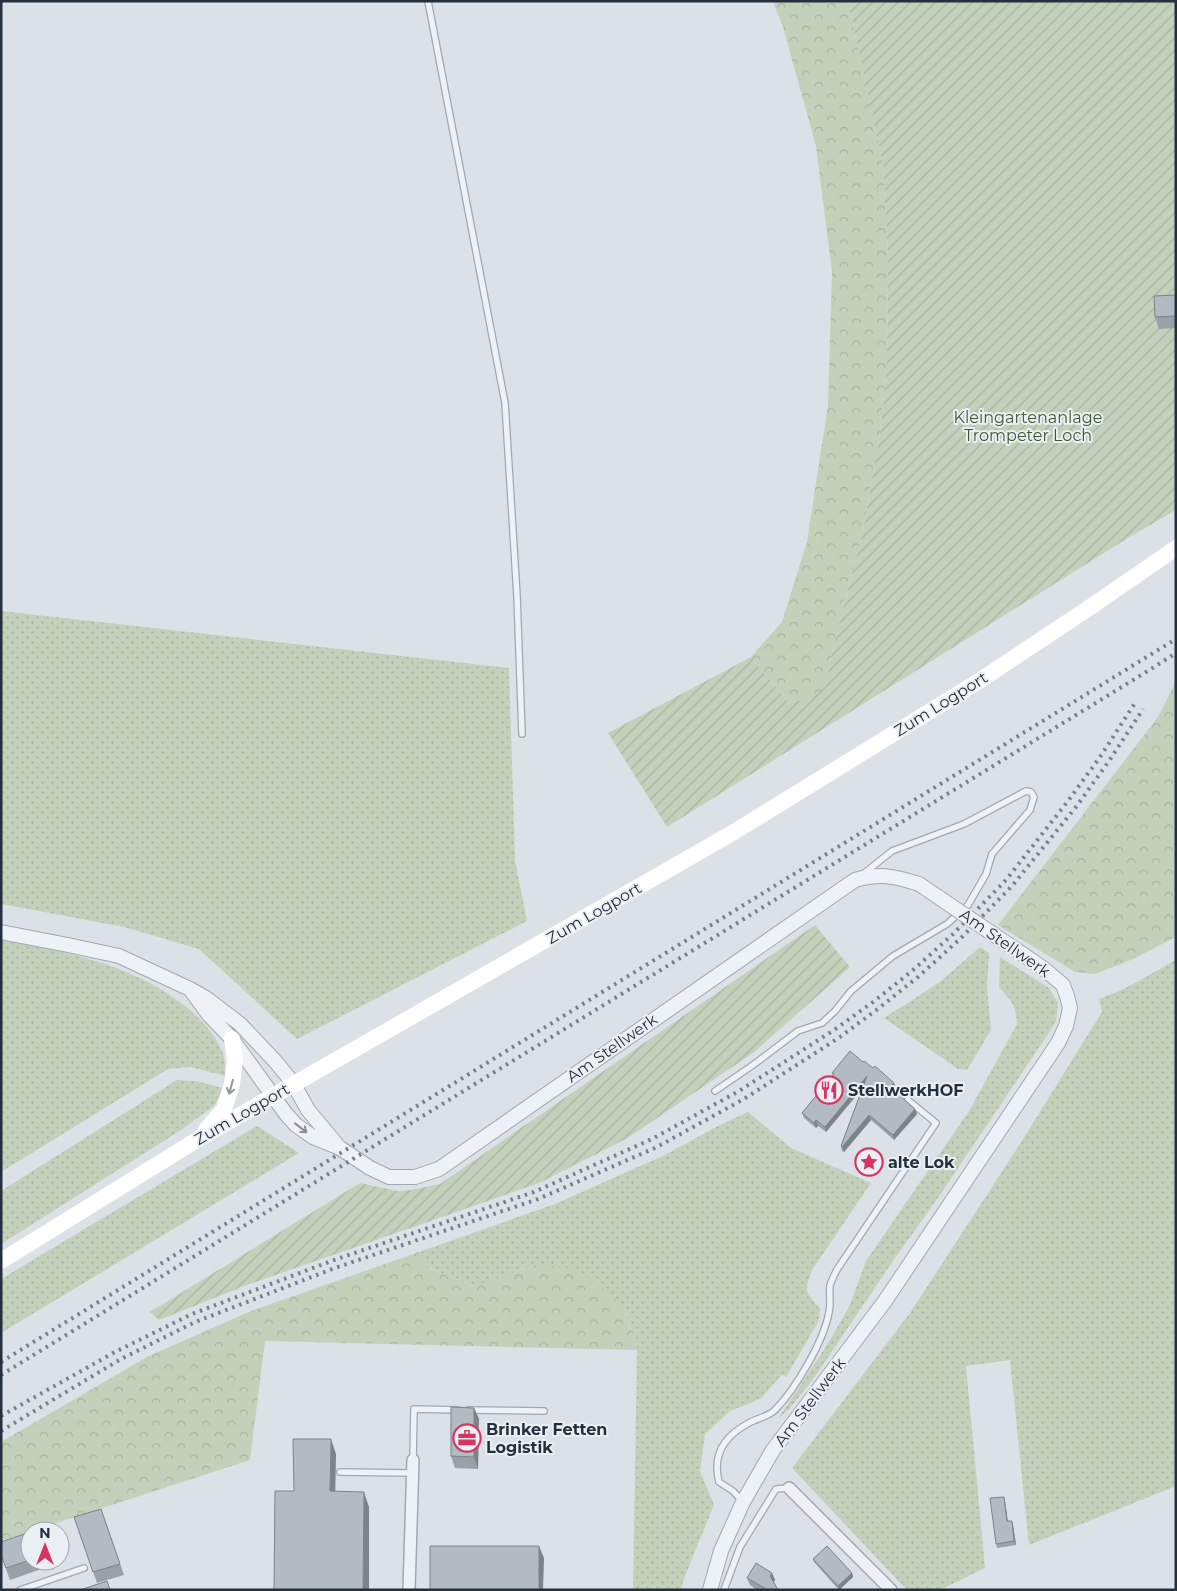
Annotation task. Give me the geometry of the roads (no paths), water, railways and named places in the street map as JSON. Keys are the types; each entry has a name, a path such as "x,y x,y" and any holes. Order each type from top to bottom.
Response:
{"main road":[{"name":"Zum Logport","path":"1,1261 273,1095 544,942 742,827 979,681 1175,548"},
{"path":"200,1138 224,1109 235,1060 232,1038"}],"street":[{"name":"Am Stellwerk","path":"190,990 209,1015 232,1038 286,1114 296,1125 313,1137 340,1148 370,1168 389,1176 414,1177 439,1170 855,880 872,875 895,877 919,884 1043,968 1064,985 1070,1008 1066,1026 1058,1044 885,1301 773,1450 743,1502 721,1551 710,1590"},
{"name":"Am Stellwerk","path":"1,932 68,944 118,956 206,998 240,1024 293,1084 308,1110 340,1148"},
{"path":"410,1590 413,1460"},
{"path":"789,1488 891,1590"}],"lane":[{"path":"428,1 505,403 516,587 522,734"},
{"path":"715,1091 798,1031 822,1023 835,1011 851,991 893,956 947,924 968,905 986,874 992,854 1030,810 1034,798 1031,792 1026,791 964,824 892,851 855,880"},
{"path":"743,1502 733,1491 719,1482 716,1471 721,1448 740,1428 775,1411 806,1366 825,1327 830,1311 830,1285 838,1268 936,1123 908,1100"},
{"path":"413,1460 414,1409 544,1411"},
{"path":"340,1472 412,1473"},
{"path":"724,1590 740,1547 752,1524 776,1489 789,1488"},
{"path":"20,1590 84,1568"}],"railway":[{"path":"1,1362 1176,639"},
{"path":"1,1375 1176,653"},
{"path":"1,1416 115,1352 192,1314 334,1260 534,1192 652,1139 739,1091 834,1030 873,1002 912,971 953,934 1006,880 1068,801 1100,757 1135,703"},
{"path":"1,1431 121,1359 195,1322 335,1268 538,1199 657,1147 744,1099 840,1037 918,977 961,938 1012,886 1076,807 1143,709"}],"place":[{"name":"StellwerkHOF","path":"829,1090"},
{"name":"alte Lok","path":"869,1162"},
{"name":"Brinker Fetten Logistik","path":"467,1438"}],"park label":[{"name":"Kleingartenanlage Trompeter Loch","path":"1028,426"}]}
